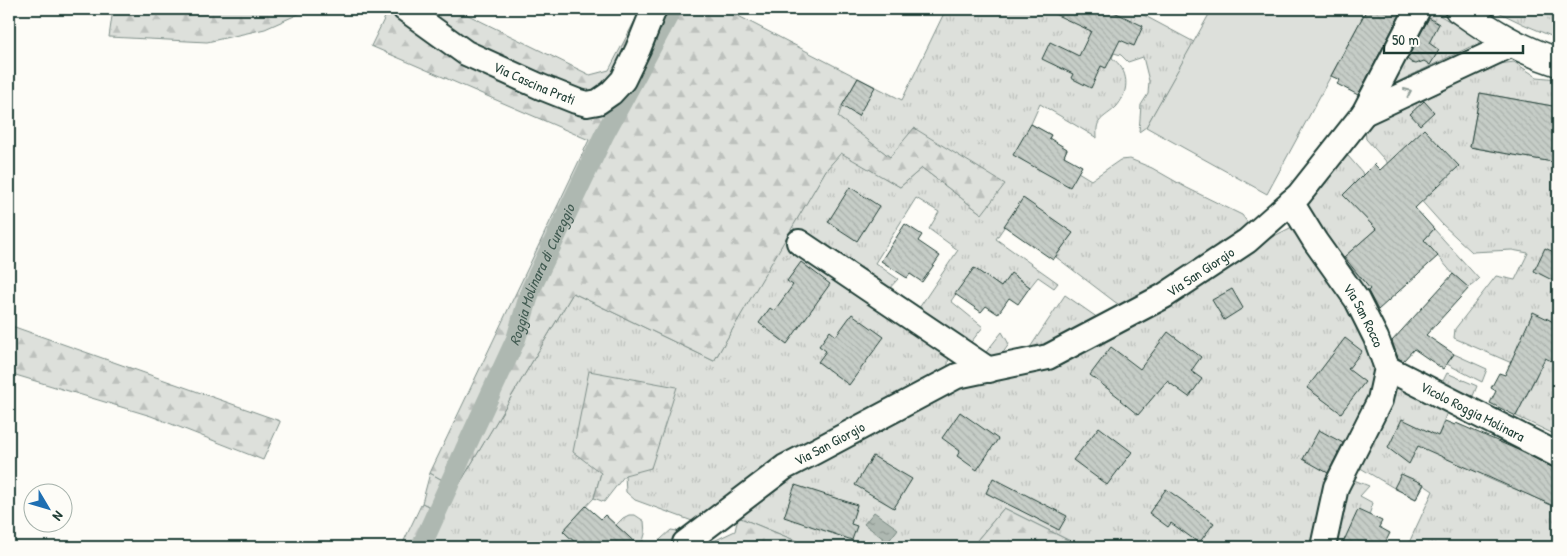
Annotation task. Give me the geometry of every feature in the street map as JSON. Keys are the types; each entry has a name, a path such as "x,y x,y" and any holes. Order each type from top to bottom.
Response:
{"main road":[{"path":"1459,9 1512,44 1541,57 1558,62"}],"street":[{"name":"Via Cascina Prati","path":"405,9 466,53 576,102 587,104 598,102 623,80 654,9"},
{"path":"1291,202 1299,195 1364,113 1418,9"},
{"path":"1364,113 1512,44"},
{"name":"Via San Rocco","path":"1291,202 1356,300 1376,338 1387,368"},
{"name":"Via San Giorgio","path":"685,543 785,468 957,376 1048,357 1164,296 1247,241 1291,202"},
{"path":"799,242 989,370"},
{"path":"1323,547 1336,487 1380,400 1387,368"},
{"name":"Vicolo Roggia Molinara","path":"1387,368 1558,455"}],"green space":[{"path":"113,9 310,9 265,29 207,42 109,37"},
{"path":"389,9 456,9 590,75 609,70 641,9 725,9 858,78 838,117 890,157 914,128 1005,184 982,214 922,168 900,187 841,153 826,170 714,361 573,293 457,488 430,473 589,140 371,46"},
{"path":"946,9 1132,9 1194,42 1146,127 1139,132 1141,105 1148,94 1149,81 1143,57 1128,62 1121,55 1114,53 1112,58 1122,68 1126,87 1117,106 1099,122 1097,138 1040,104 1031,124 1051,135 1049,139 1067,149 1064,156 1078,172 1091,180 1120,160 1130,159 1152,168 1187,188 1242,215 1251,227 1243,235 1123,307 1056,257 1072,233 1023,199 996,239 1058,283 1054,288 1038,277 1030,287 1011,274 1001,287 974,268 951,301 983,327 968,346 917,311 958,250 929,229 939,212 916,198 875,263 898,279 886,292 792,227 826,170 841,152 900,187 922,168 982,214 915,128 890,157 837,117 858,78 902,100"},
{"path":"1212,9 1367,9 1267,194 1146,127"},
{"path":"1429,9 1478,38 1480,42 1385,88"},
{"path":"1492,9 1558,9 1558,39 1523,24"},
{"path":"1514,62 1537,77 1558,79 1558,107 1480,93 1470,147 1558,163 1558,436 1516,416 1537,374 1454,338 1455,329 1496,276 1515,280 1528,253 1512,250 1472,252 1442,224 1366,139 1364,121 1455,77 1468,79 1484,69"},
{"path":"1348,156 1362,172 1376,229 1343,258 1363,281 1382,264 1389,272 1362,296 1305,204 1331,161"},
{"path":"1292,227 1346,305 1366,341 1377,369 1372,395 1313,547 1082,547 1004,508 973,545 962,547 811,547 738,517 789,472 958,385 993,377"},
{"path":"1434,229 1479,279 1469,288 1453,274 1424,240"},
{"path":"786,237 949,353 947,375 695,522 635,500 626,492 625,475 601,473 594,498 563,531 580,547 428,547 444,514 422,503 430,473 457,488 573,293 714,361"},
{"path":"1065,295 1098,318 1052,345 1027,352"},
{"path":"9,325 280,422 263,460 151,416 9,373"},
{"path":"1002,332 1009,344 1004,352 993,358 983,356"},
{"path":"1454,354 1487,369 1482,382 1447,364"},
{"path":"589,371 677,387 651,468 625,475 604,502 594,498 601,473 573,452"},
{"path":"1447,373 1477,386 1473,396 1442,383"},
{"path":"1395,378 1448,409 1438,437 1490,458 1483,476 1508,487 1515,470 1537,480 1531,496 1556,507 1558,501 1558,547 1407,547 1433,491 1424,485 1416,499 1352,463"},
{"path":"1349,478 1369,486 1360,496 1373,503 1369,515 1342,546 1344,547 1332,547"},
{"path":"422,503 444,514 428,547 401,547"},
{"path":"1004,508 1082,547 962,547 973,545"},
{"path":"629,515 635,515 644,521 645,534 643,541 636,544 616,525"},
{"path":"738,517 811,547 701,547 735,531"},
{"path":"671,530 677,531 678,545 675,547 652,547"}],"water":[{"path":"874,512 898,529 888,542 864,524"}],"building":[{"path":"1044,9 1108,9 1143,26 1134,46 1120,40 1106,68 1101,66 1091,88 1071,78 1073,74 1042,59 1050,42 1079,56 1091,31"},
{"path":"1367,9 1403,9 1358,95 1337,84 1340,80 1331,76"},
{"path":"1429,18 1439,24 1429,43 1439,50 1430,65 1424,61 1416,64 1412,63 1407,59"},
{"path":"858,78 875,87 858,116 842,106"},
{"path":"1480,93 1558,107 1558,163 1470,147"},
{"path":"1424,101 1434,112 1420,125 1410,114"},
{"path":"1031,124 1051,135 1049,138 1067,149 1064,156 1082,166 1070,187 1013,155"},
{"path":"1424,129 1459,166 1415,208 1434,229 1424,240 1438,256 1378,310 1368,291 1370,289 1344,257 1376,229 1343,195 1374,164 1380,170"},
{"path":"850,187 879,206 857,241 828,222"},
{"path":"1023,198 1073,233 1053,260 1004,226"},
{"path":"905,224 922,235 918,241 940,256 922,282 910,274 907,278 881,261"},
{"path":"1545,248 1558,254 1558,283 1534,271"},
{"path":"801,262 830,284 787,344 759,323 770,308 774,311 793,285 787,281"},
{"path":"974,268 1001,287 1011,273 1030,287 1018,304 1009,298 998,314 986,306 981,312 955,294"},
{"path":"1453,274 1469,288 1426,335 1454,354 1443,369 1414,349 1403,361 1398,358 1392,341"},
{"path":"1232,289 1243,308 1224,320 1212,300"},
{"path":"1533,312 1558,324 1558,364 1545,358 1516,416 1490,403 1496,391 1491,388 1499,373 1505,375"},
{"path":"852,314 884,337 849,385 818,362 826,351 819,346 830,331 836,336"},
{"path":"1168,332 1201,357 1191,371 1202,379 1189,397 1167,381 1138,415 1090,375 1111,347 1140,369"},
{"path":"1345,338 1362,351 1348,369 1365,382 1341,413 1307,388"},
{"path":"960,412 998,439 977,470 957,456 960,451 942,438"},
{"path":"1402,419 1438,436 1445,421 1455,425 1456,423 1558,469 1558,508 1418,446 1409,464 1388,448"},
{"path":"1099,427 1132,452 1107,485 1073,460"},
{"path":"1319,430 1343,443 1328,473 1303,459"},
{"path":"873,456 912,479 894,508 855,485"},
{"path":"1401,474 1424,484 1416,499 1394,488"},
{"path":"993,478 1067,516 1059,530 986,493"},
{"path":"795,485 857,505 851,524 857,526 852,540 784,517"},
{"path":"1166,489 1214,523 1199,543 1171,523 1168,527 1149,513"},
{"path":"586,506 601,519 605,515 640,547 580,547 563,531"},
{"path":"1358,510 1382,521 1379,527 1390,533 1383,547 1341,547"}],"waterway":[{"name":"Roggia Molinara di Cureggio","path":"421,547 516,339 531,289 604,135 672,9"}]}
